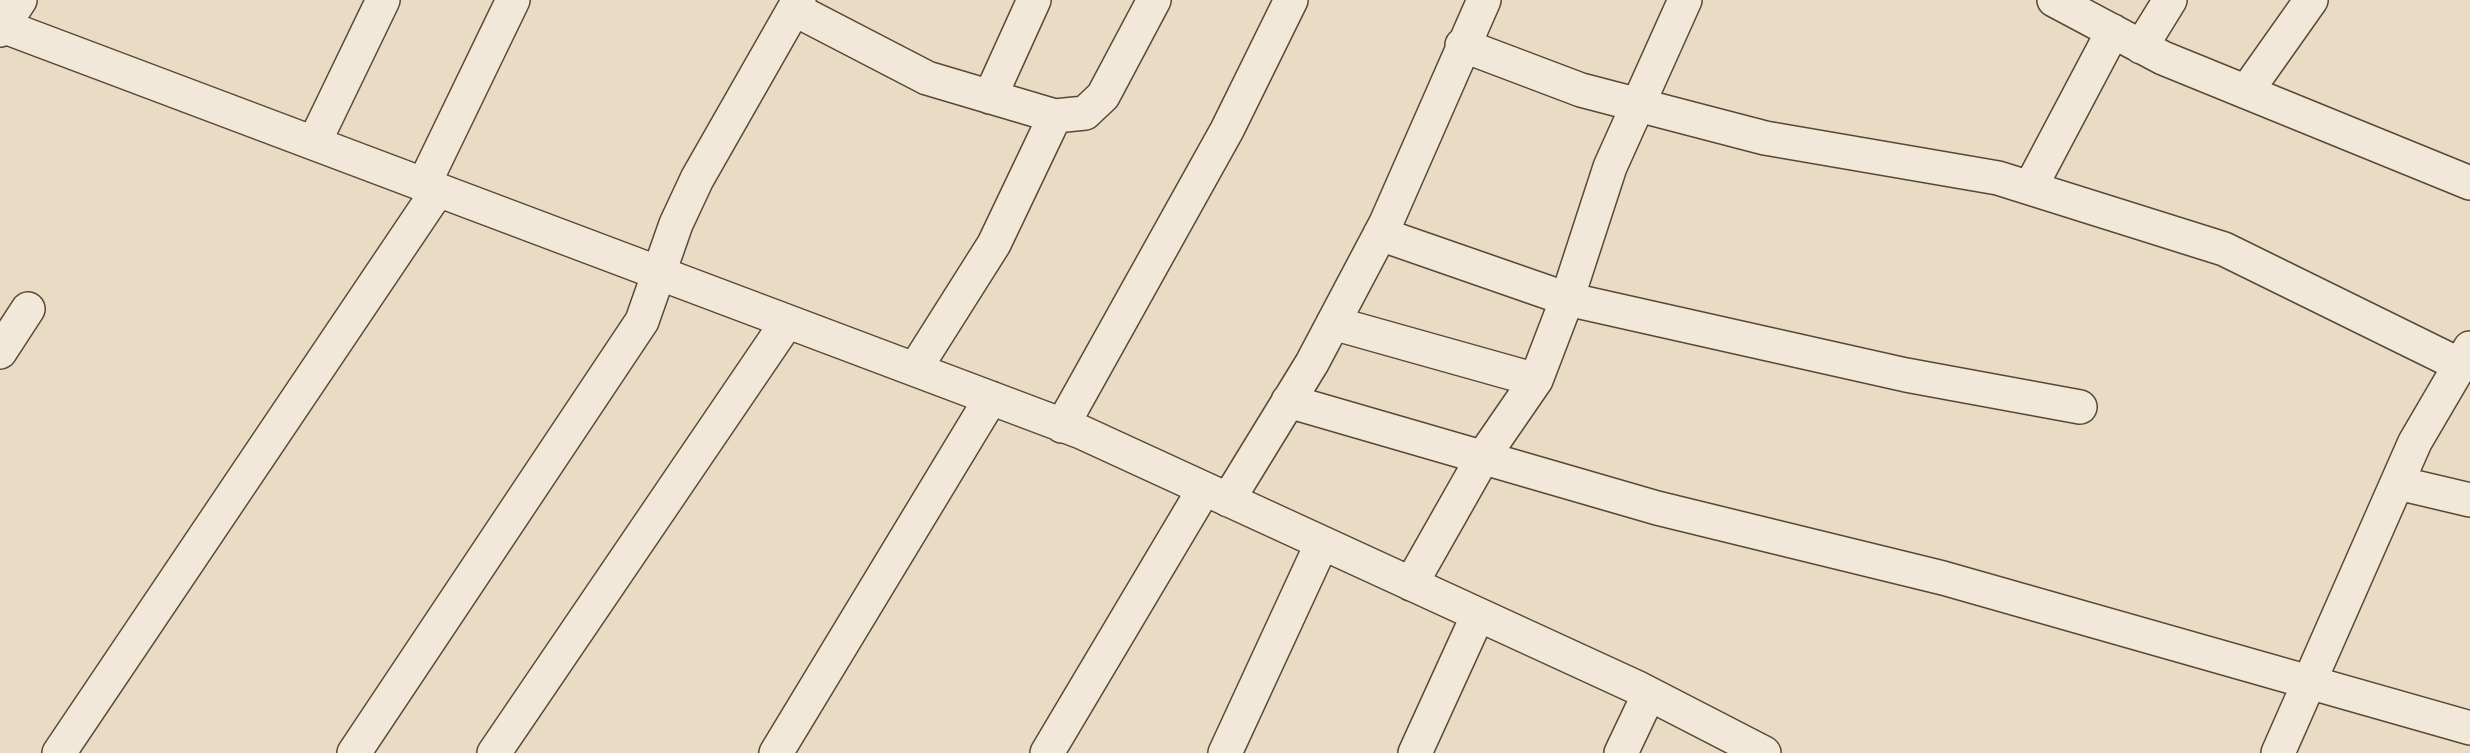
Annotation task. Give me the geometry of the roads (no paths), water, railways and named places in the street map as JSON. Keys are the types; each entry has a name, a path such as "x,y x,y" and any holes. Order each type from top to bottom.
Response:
{"street":[{"path":"314,143 383,0"},
{"path":"59,753 431,187 513,0"},
{"path":"990,97 1034,0"},
{"path":"354,753 642,321 676,224 697,179 797,4 927,78 1055,116 1085,113 1102,96 1154,0"},
{"path":"1062,426 1227,130 1291,0"},
{"path":"1047,753 1216,494 1288,401 1380,234 1462,45 1484,0"},
{"path":"1411,584 1483,457 1536,380 1567,299 1610,167 1684,0"},
{"path":"2054,0 2141,47 2470,183"},
{"path":"2141,47 2170,0"},
{"path":"2246,92 2311,0"},
{"path":"6,20 314,143 1062,426 1216,494 1649,694 1764,753"},
{"path":"2030,189 2113,31"},
{"path":"1462,45 1581,90 1765,138 1998,178 2223,249 2465,357 2415,442 2278,753"},
{"path":"915,369 993,244 1055,116"},
{"path":"1380,234 1567,299 1906,375 2080,407"},
{"path":"0,352 28,309"},
{"path":"494,753 787,322"},
{"path":"1333,323 1536,380"},
{"path":"776,753 991,398"},
{"path":"1288,401 1657,508 1943,578 2310,680 2470,728"},
{"path":"2398,483 2470,500"},
{"path":"1225,753 1322,543"},
{"path":"1414,753 1478,615"},
{"path":"1621,753 1649,694"}]}
